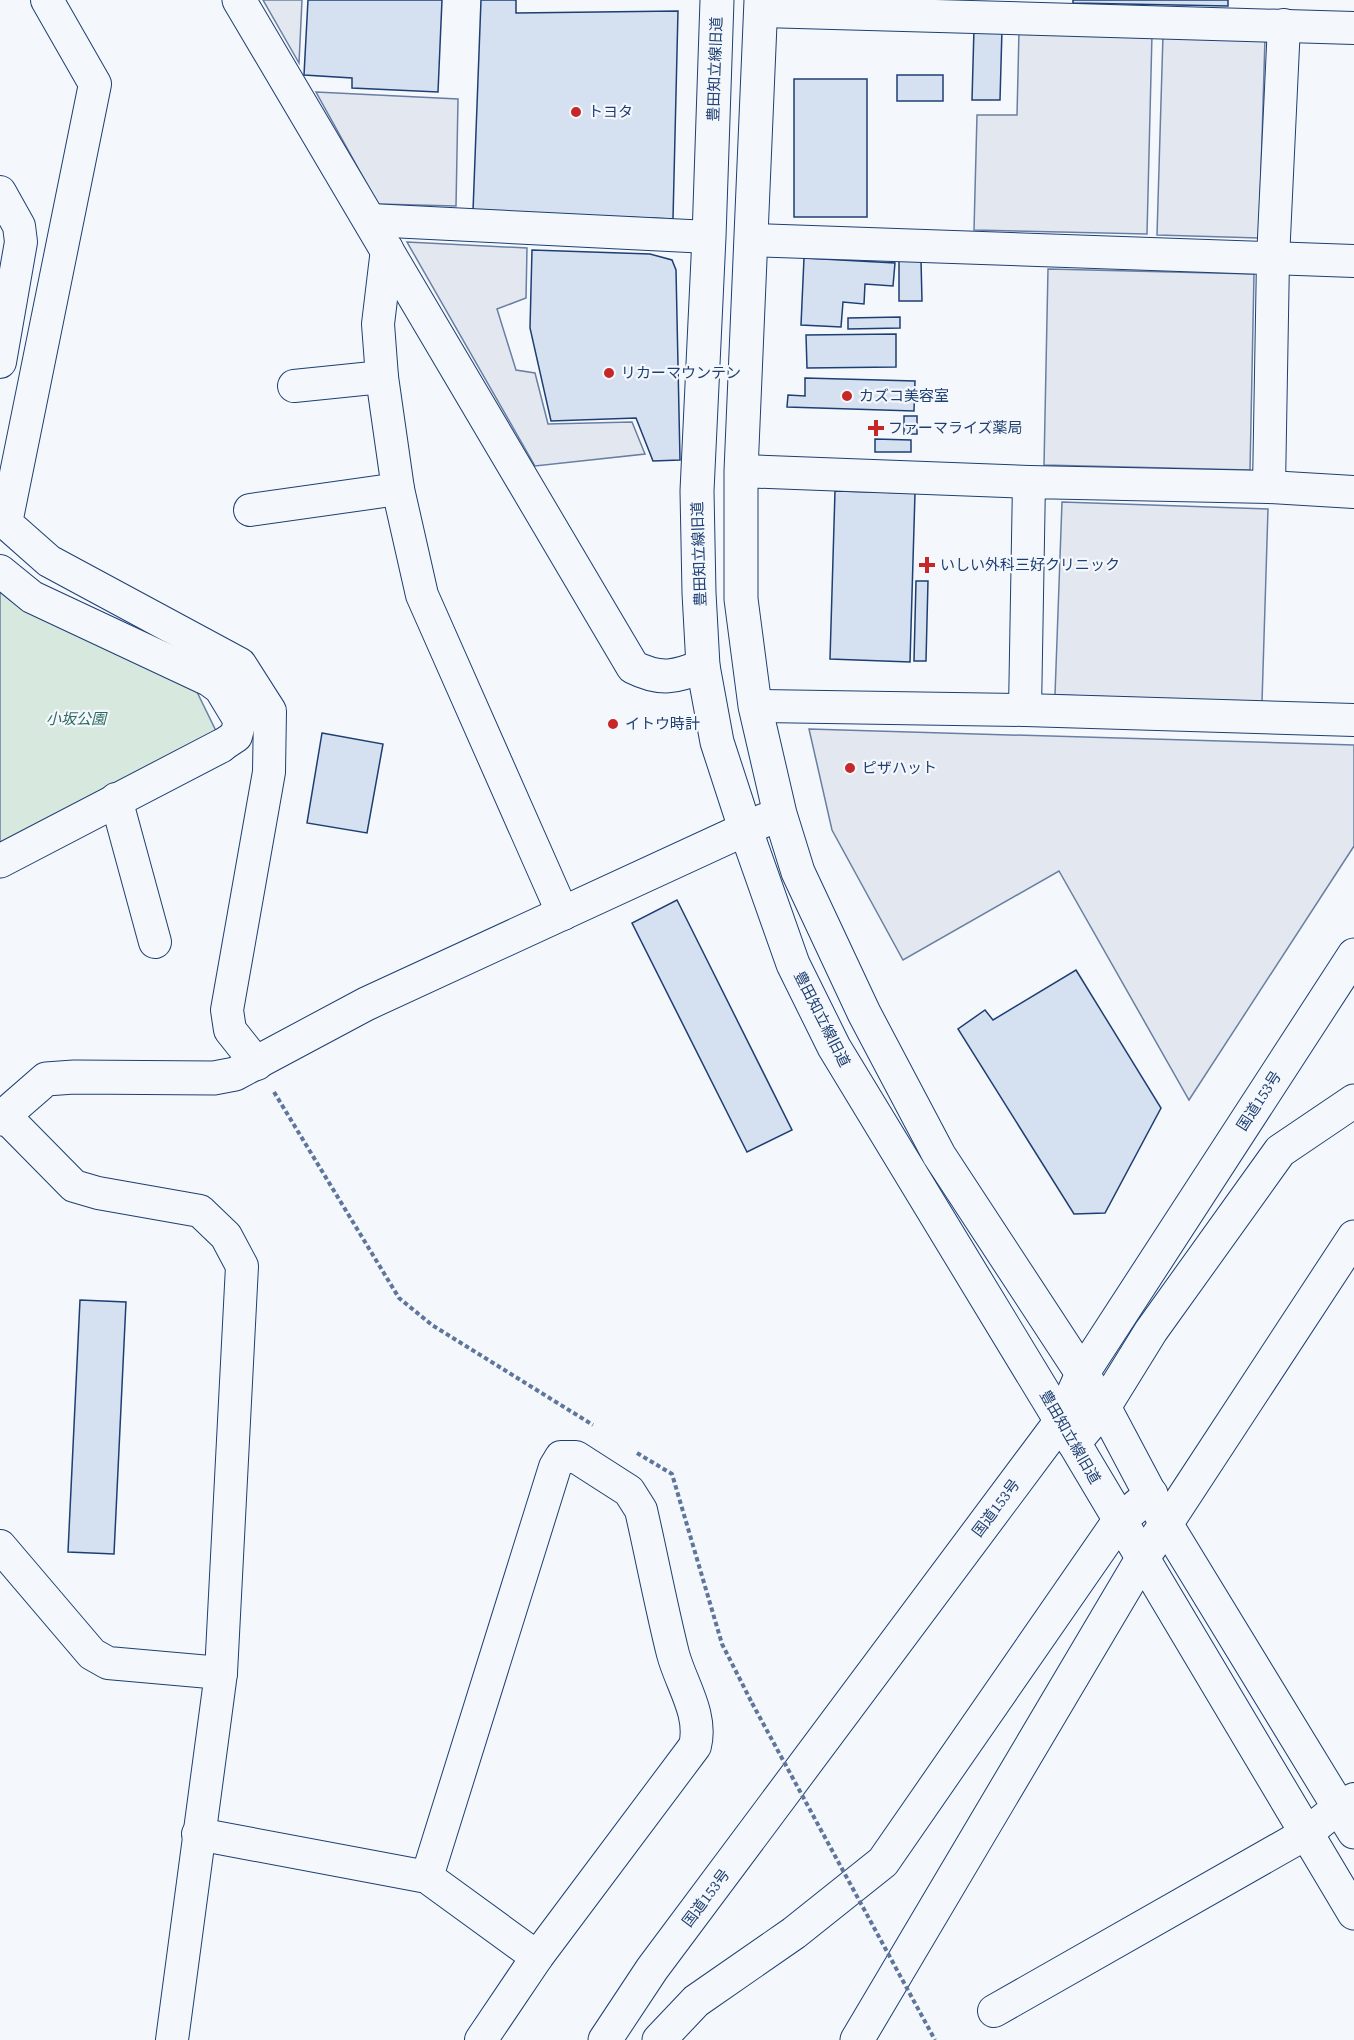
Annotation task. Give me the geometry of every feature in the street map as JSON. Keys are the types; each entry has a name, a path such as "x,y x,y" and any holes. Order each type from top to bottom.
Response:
{"main road":[{"path":"239,0 633,667 649,675 668,677 703,666"},
{"name":"豊田知立線旧道","path":"717,0 697,491 699,593 703,666 717,742 745,828 793,964 834,1047 1354,1913"},
{"path":"761,5 741,471 742,616 755,705 780,814 798,872 864,1013 939,1155 1104,1407 1166,1524 1349,1813"},
{"path":"0,861 221,746"},
{"path":"2,1117 46,1079 74,1077 214,1078 235,1074 366,1004 745,828 780,814"},
{"name":"国道153号","path":"605,2040 652,1969 1067,1432 1083,1374 1354,955"},
{"path":"1067,1432 1104,1407 1151,1331 1280,1151 1354,1101"},
{"path":"857,2040 1142,1559 1354,1237"},
{"path":"659,2040 696,2001 794,1933 883,1862 1119,1521 1151,1494"}],"street":[{"path":"47,0 95,84 6,523 48,561 240,664 270,711 269,772 227,1010 230,1030 257,1064"},
{"path":"761,5 1354,28"},
{"path":"1269,487 1273,259 1284,25"},
{"path":"0,362 21,242 19,226 1,194"},
{"path":"370,220 709,237"},
{"path":"751,240 1354,261"},
{"path":"387,249 378,324 382,377 398,489 422,596 563,914"},
{"path":"294,386 382,377"},
{"path":"741,471 1029,482 1269,487 1354,492"},
{"path":"1025,710 1029,482"},
{"path":"250,510 398,489"},
{"path":"0,572 32,597 208,680 220,688 240,721 236,736 221,746"},
{"path":"755,705 1354,720"},
{"path":"116,799 155,942"},
{"path":"2,1117 74,1186 98,1193 200,1211 226,1236 242,1266 221,1673 172,2040"},
{"path":"427,1877 555,1467 561,1457 576,1457 629,1491 641,1510 674,1656 696,1719 698,1734 695,1746 537,1957 481,2040"},
{"path":"0,1546 92,1654 108,1663 221,1673"},
{"path":"994,2011 1307,1833 1349,1813"},
{"path":"198,1834 427,1877 537,1957"}],"path":[{"path":"257,1064 399,1298 432,1325 602,1431"},
{"path":"632,1449 672,1474 722,1644 935,2040"}],"green space":[{"name":"小坂公園","path":"0,592 33,612 197,692 217,733 0,844"}],"shaded area":[{"path":"263,0 302,0 299,63"},
{"path":"1019,31 1152,34 1147,234 974,230 977,115 1017,115"},
{"path":"1163,35 1265,38 1259,238 1157,235"},
{"path":"316,92 458,99 456,206 378,204"},
{"path":"407,242 527,248 526,298 497,309 516,370 535,373 548,424 632,422 645,454 535,466"},
{"path":"1048,269 1254,274 1250,470 1044,465"},
{"path":"1062,502 1268,509 1262,702 1055,695"},
{"path":"809,729 1354,745 1354,846 1189,1100 1059,871 903,960 832,830"}],"building":[{"path":"308,0 442,0 438,92 352,88 352,78 304,75"},
{"name":"トヨタ","path":"481,0 516,0 516,13 678,11 673,219 473,211"},
{"path":"1073,0 1228,0 1228,6 1073,3"},
{"path":"974,28 1002,29 1000,100 972,100"},
{"path":"897,75 943,75 943,101 897,101"},
{"path":"794,79 867,79 867,217 794,217"},
{"name":"リカーマウンテン","path":"532,250 650,254 672,260 676,270 680,460 653,461 636,418 551,421 530,328"},
{"path":"804,258 895,263 893,286 865,284 864,304 843,302 841,327 801,325"},
{"path":"899,260 921,260 922,301 899,301"},
{"path":"900,317 900,328 848,329 848,318"},
{"path":"896,334 896,367 807,368 806,335"},
{"path":"805,378 915,381 914,411 787,407 788,395 805,396"},
{"path":"904,416 917,416 917,434 904,434"},
{"path":"875,439 911,440 911,452 875,452"},
{"path":"835,491 915,493 910,662 830,659"},
{"path":"916,581 928,581 926,661 914,661"},
{"path":"322,733 383,744 367,833 307,823"},
{"path":"677,900 792,1130 747,1152 632,923"},
{"path":"1076,970 1161,1108 1105,1213 1074,1214 958,1029 985,1010 993,1020"},
{"path":"80,1300 126,1302 114,1554 68,1552"}],"place":[{"name":"トヨタ","path":"576,112"},
{"name":"リカーマウンテン","path":"609,373"},
{"name":"カズコ美容室","path":"847,396"},
{"name":"ファーマライズ薬局","path":"876,428"},
{"name":"いしい外科三好クリニック","path":"927,565"},
{"name":"イトウ時計","path":"613,724"},
{"name":"ピザハット","path":"850,768"}]}
